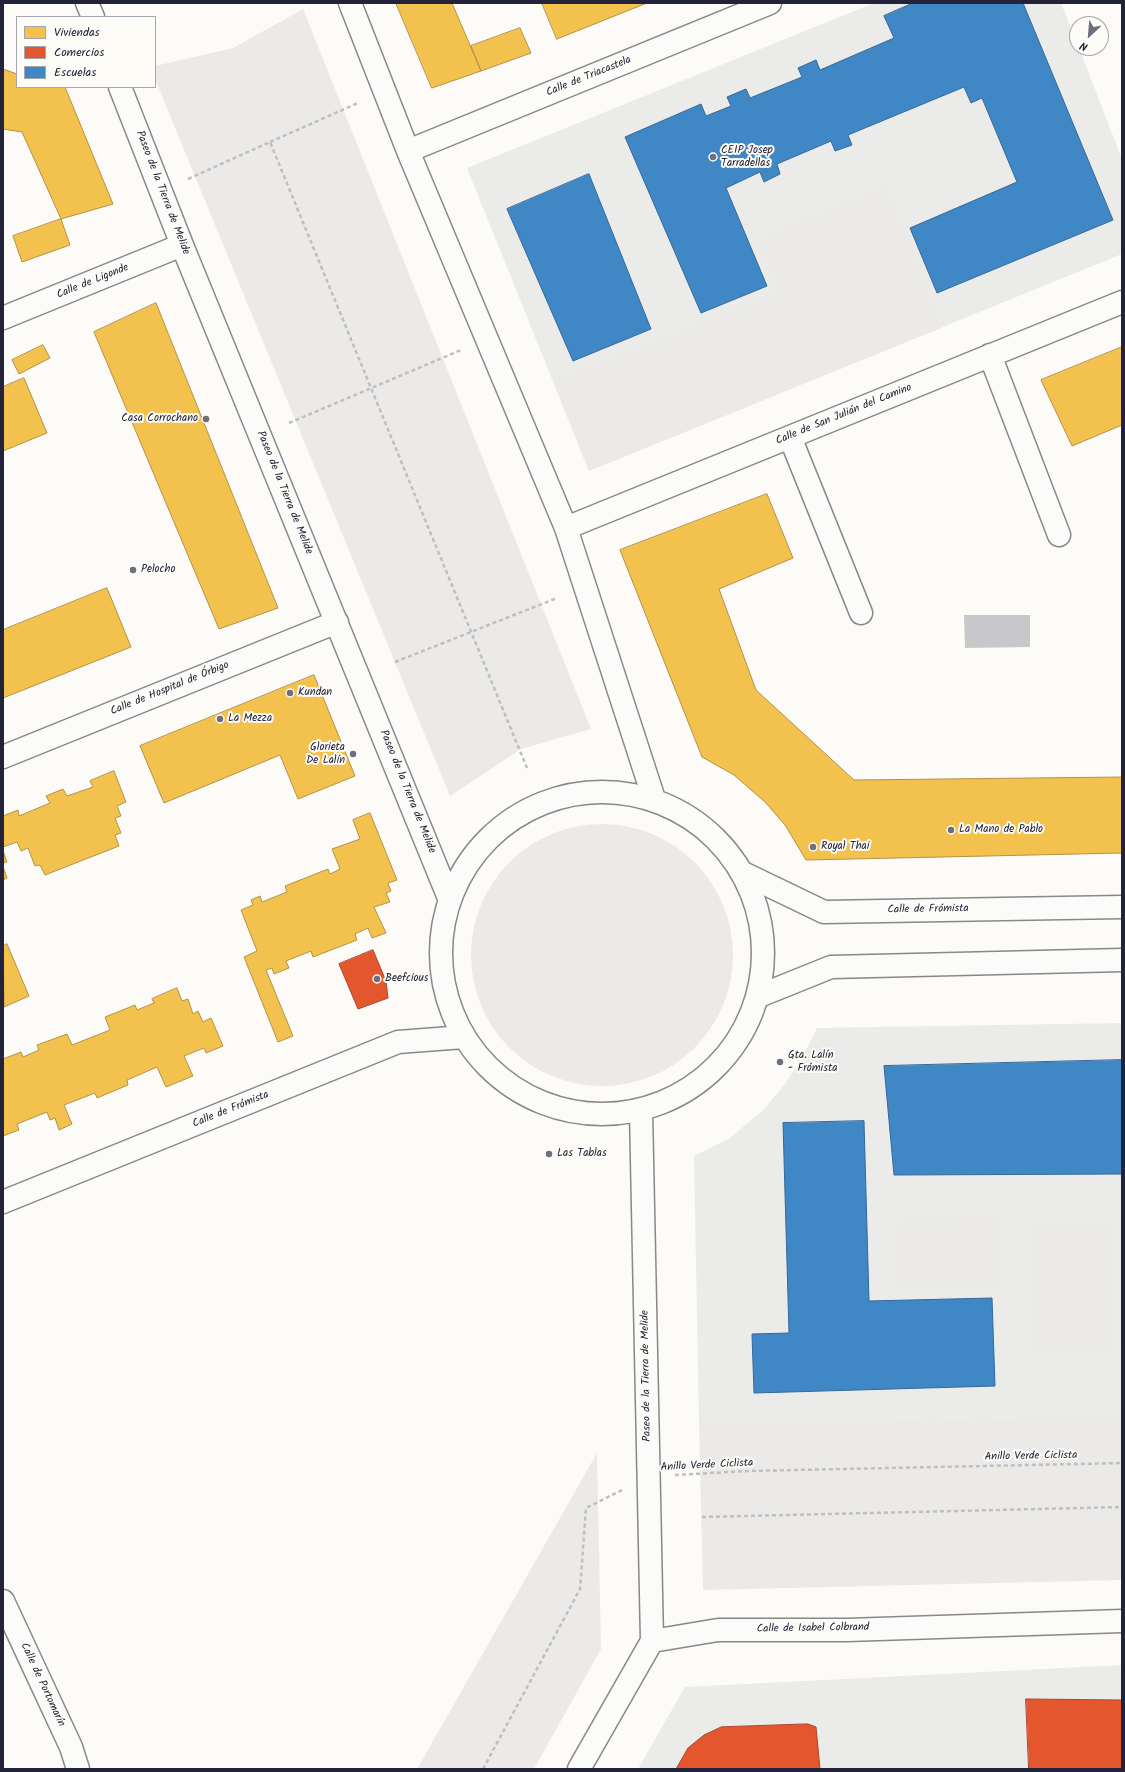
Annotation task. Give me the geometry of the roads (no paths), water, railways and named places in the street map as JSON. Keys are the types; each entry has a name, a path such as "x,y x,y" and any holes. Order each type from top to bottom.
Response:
{"street":[{"path":"88,3 93,16"},
{"path":"350,3 408,151 566,528 654,799"},
{"name":"Calle de Triacastela","path":"408,151 770,3"},
{"name":"Paseo de la Tierra de Melide","path":"120,88 182,245 449,898"},
{"name":"Calle de Ligonde","path":"3,318 182,245"},
{"name":"Calle de San Julián del Camino","path":"566,528 1122,302"},
{"path":"990,356 1059,535"},
{"path":"790,437 861,613"},
{"name":"Calle de Hospital de Órbigo","path":"3,757 337,622"},
{"path":"604,791 654,799 689,816 720,841 743,873 760,912 765,954 759,996 743,1037 714,1071 679,1096 641,1111 604,1116 559,1109 526,1096 496,1076 464,1037 444,991 440,944 449,898 473,854 510,820 555,798 604,791"},
{"name":"Calle de Frómista","path":"743,873 824,912 1122,907"},
{"path":"759,996 831,967 1122,960"},
{"name":"Calle de Frómista","path":"3,1202 398,1042 464,1037"},
{"name":"Paseo de la Tierra de Melide","path":"641,1111 652,1641"},
{"name":"Calle de Portomarín","path":"3,1601 71,1747 78,1769"},
{"name":"Calle de Isabel Colbrand","path":"652,1641 718,1630 847,1630 1122,1621"},
{"path":"579,1769 652,1641"}],"place":[{"name":"CEIP Josep Tarradellas","path":"713,157"},
{"name":"Casa Corrochano","path":"206,419"},
{"name":"Pelocho","path":"133,570"},
{"name":"Kundan","path":"290,693"},
{"name":"La Mezza","path":"220,719"},
{"name":"Glorieta De Lalín","path":"353,754"},
{"name":"La Mano de Pablo","path":"951,830"},
{"name":"Royal Thai","path":"813,847"},
{"name":"Beefcious","path":"377,979"},
{"name":"Gta. Lalín - Frómista","path":"780,1062"},
{"name":"Las Tablas","path":"549,1154"}]}
